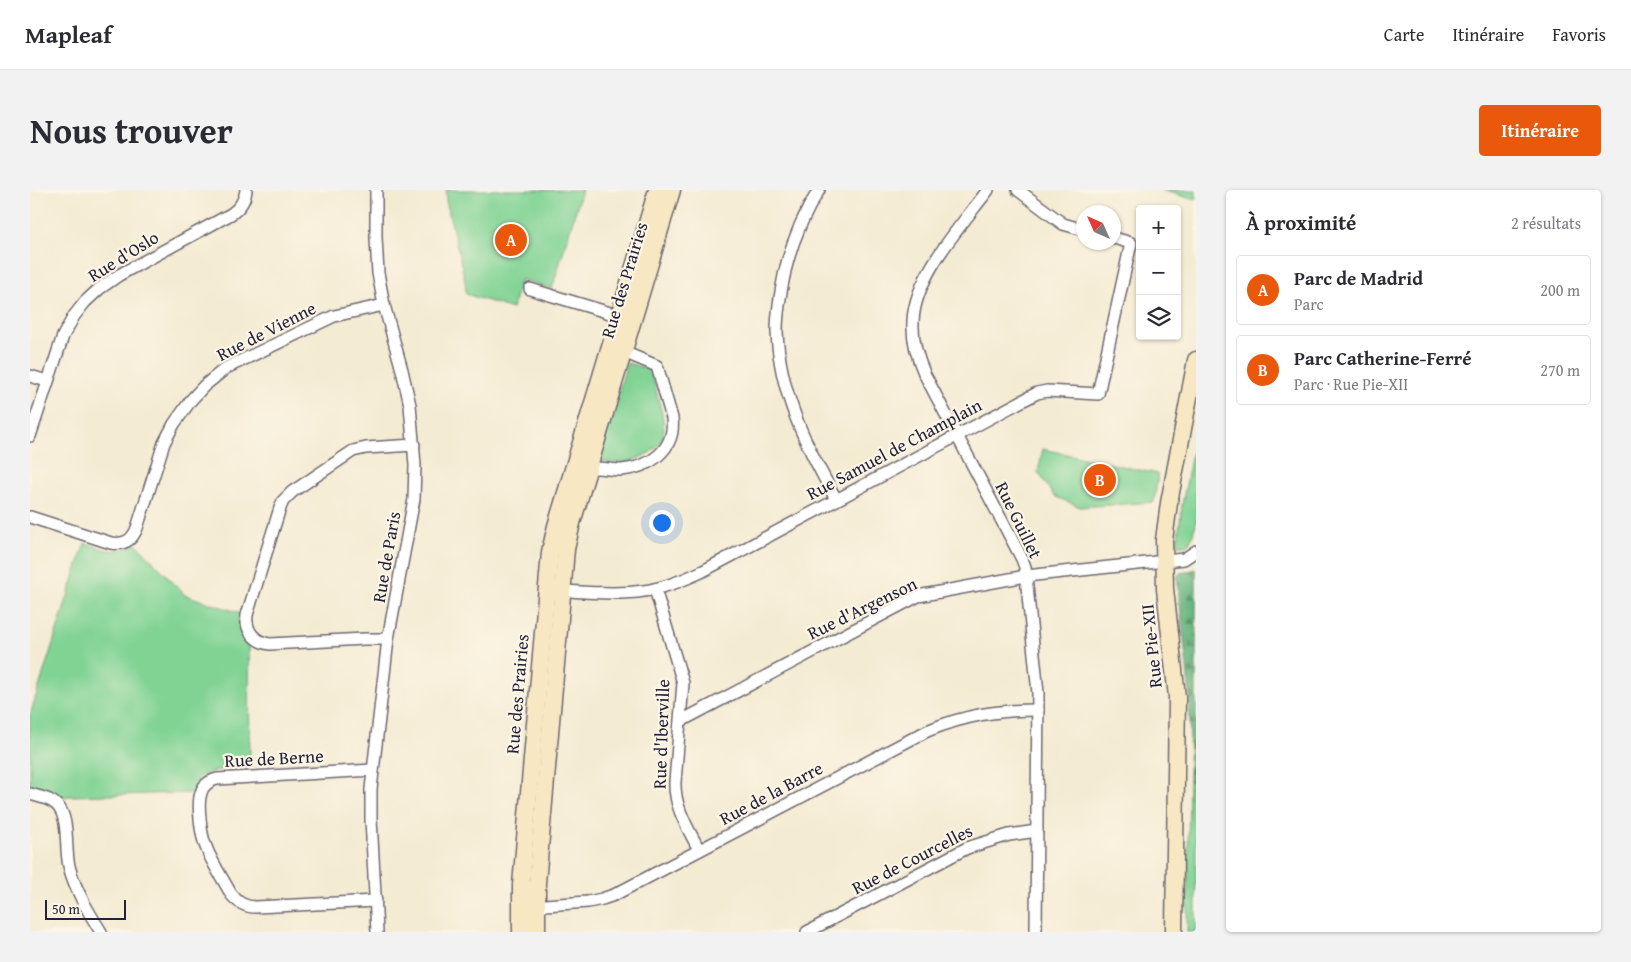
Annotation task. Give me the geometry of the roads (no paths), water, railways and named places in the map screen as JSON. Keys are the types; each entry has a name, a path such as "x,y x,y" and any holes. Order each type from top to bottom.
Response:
{"street":[{"name":"Rue d'Oslo","path":"30,436 66,329 78,311 90,298 120,275 231,214 241,206 246,190"},
{"name":"Rue de Paris","path":"376,190 377,258 384,306 410,405 414,445 414,499 388,639 373,770 371,819 377,932"},
{"name":"Rue des Prairies","path":"521,932 537,883 568,538 582,466 625,320 657,190"},
{"name":"Rue des Prairies","path":"625,320 672,190"},
{"path":"819,190 802,219 790,254 780,297 777,330 781,364 795,416 807,445 836,499"},
{"name":"Rue Guillet","path":"988,190 934,264 920,292 914,312 913,332 918,360 1022,559 1026,576 1038,693 1036,932"},
{"path":"1018,190 1063,224 1076,228"},
{"name":"Rue Samuel de Champlain","path":"546,590 629,593 655,589 681,581 1042,391 1098,394 1131,243 1121,240"},
{"path":"530,289 610,313 625,320"},
{"name":"Rue de Vienne","path":"30,517 111,543 120,544 127,542 137,528 169,432 184,407 204,386 219,373 235,363 319,323 340,315 384,306"},
{"name":"Rue des Prairies","path":"582,466 624,470 644,464 661,454 671,439 672,418 657,366 616,351"},
{"name":"Rue Pie-XII","path":"1174,932 1177,697 1163,561 1169,503 1196,360"},
{"path":"30,376 48,381"},
{"path":"388,639 364,638 270,644 260,642 252,635 247,625 246,615 280,508 287,496 353,451 366,448 414,445"},
{"name":"Rue des Prairies","path":"537,932 521,885 546,590 552,540 582,466"},
{"name":"Rue d'Argenson","path":"681,721 918,596 1026,576 1184,559 1196,551"},
{"name":"Rue d'Iberville","path":"655,589 682,676 683,692 675,782 676,797 680,813 699,850"},
{"name":"Rue de la Barre","path":"529,906 588,902 602,899 934,728 952,721 976,714 1038,710"},
{"name":"Rue de Berne","path":"373,770 217,778 205,785 200,798 204,844 231,894 242,905 256,907 376,901"},
{"path":"30,794 48,799 60,808 64,822 66,849 72,878 83,902 101,932"},
{"name":"Rue de Courcelles","path":"807,932 967,848 1009,834 1037,832"}],"place":[{"name":"Parc de Madrid","path":"511,240"},
{"name":"Parc Catherine-Ferré","path":"1100,480"}]}
